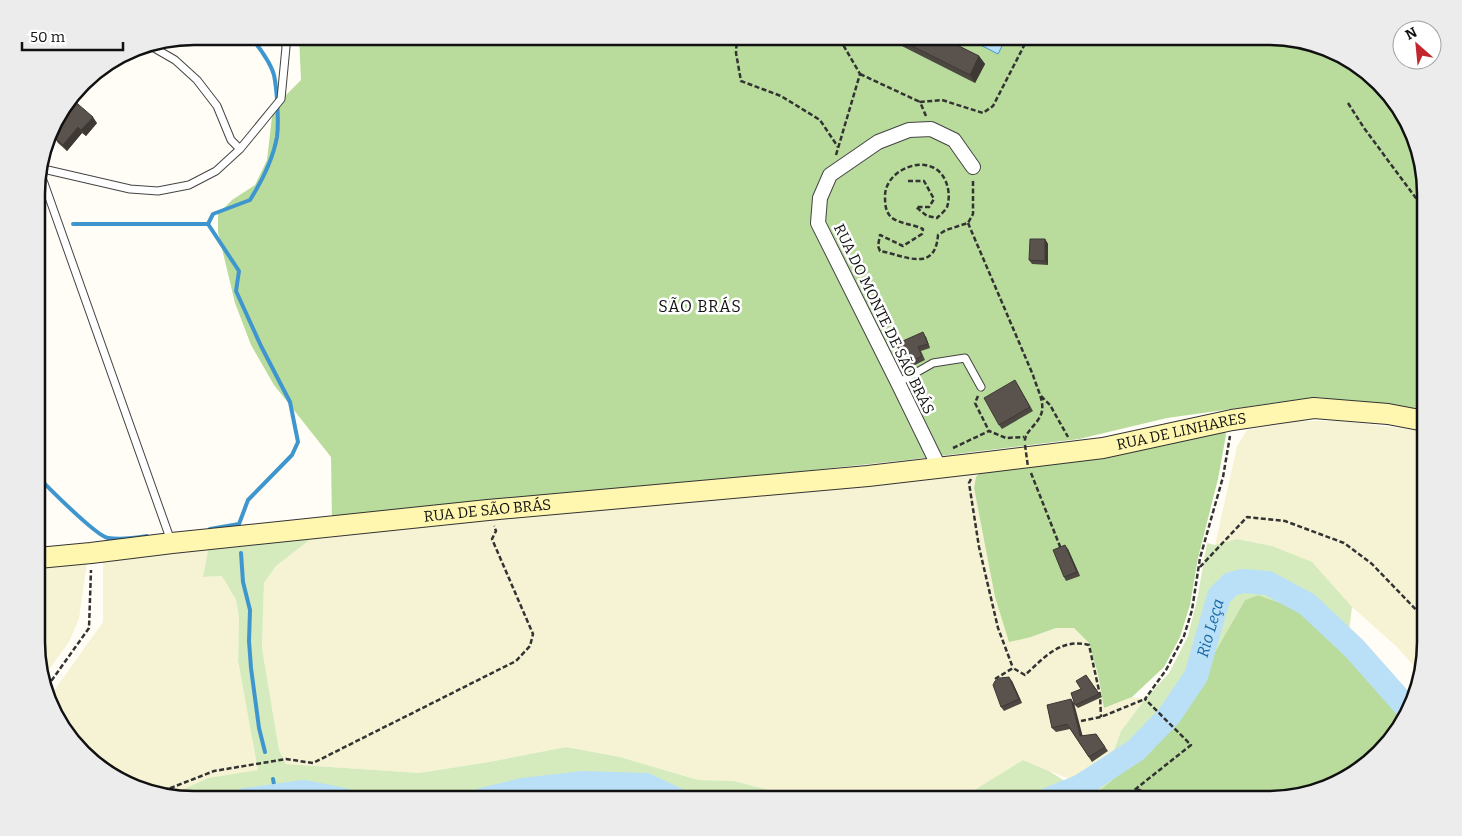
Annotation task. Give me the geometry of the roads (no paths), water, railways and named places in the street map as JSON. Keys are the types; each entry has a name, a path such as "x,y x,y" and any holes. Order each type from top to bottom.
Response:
{"main road":[{"name":"RUA DE LINHARES","path":"938,467 1102,448 1232,420 1314,408 1388,414 1417,419"},
{"name":"RUA DE SÃO BRÁS","path":"45,557 172,542 488,510 868,476 938,467"}],"street":[{"name":"RUA DO MONTE DE SÃO BRÁS","path":"938,467 818,223 820,198 830,175 878,142 908,130 931,129 954,140 973,167"}],"lane":[{"path":"47,170 130,189 158,191 189,185 216,171 240,149 281,99 285,45"},
{"path":"157,50 175,60 197,80 217,106 231,140 240,149"},
{"path":"45,186 172,542"},
{"path":"898,383 932,364 965,358 981,386"}],"water":[{"path":"980,45 1002,45 998,54"}],"waterway":[{"path":"208,224 213,214 250,200 273,153 278,131 276,88 272,70 257,45"},
{"path":"73,224 208,224 239,271 236,291 261,346 290,402 298,442 292,455 248,500 239,524 210,529"},
{"path":"45,484 73,511 102,535 118,539 147,536"},
{"path":"241,553 243,582 250,610 249,641 251,668 259,728 265,752"},
{"name":"Rio Leça","path":"1069,791 1081,786 1136,750 1169,716 1196,676 1219,596 1231,584 1243,581 1268,583 1307,604 1354,648 1403,704"},
{"path":"273,779 275,791"},
{"name":"Rio Leça","path":"519,791 583,783 646,785 659,791"}],"district":[{"name":"SÃO BRÁS","path":"700,306"}]}
